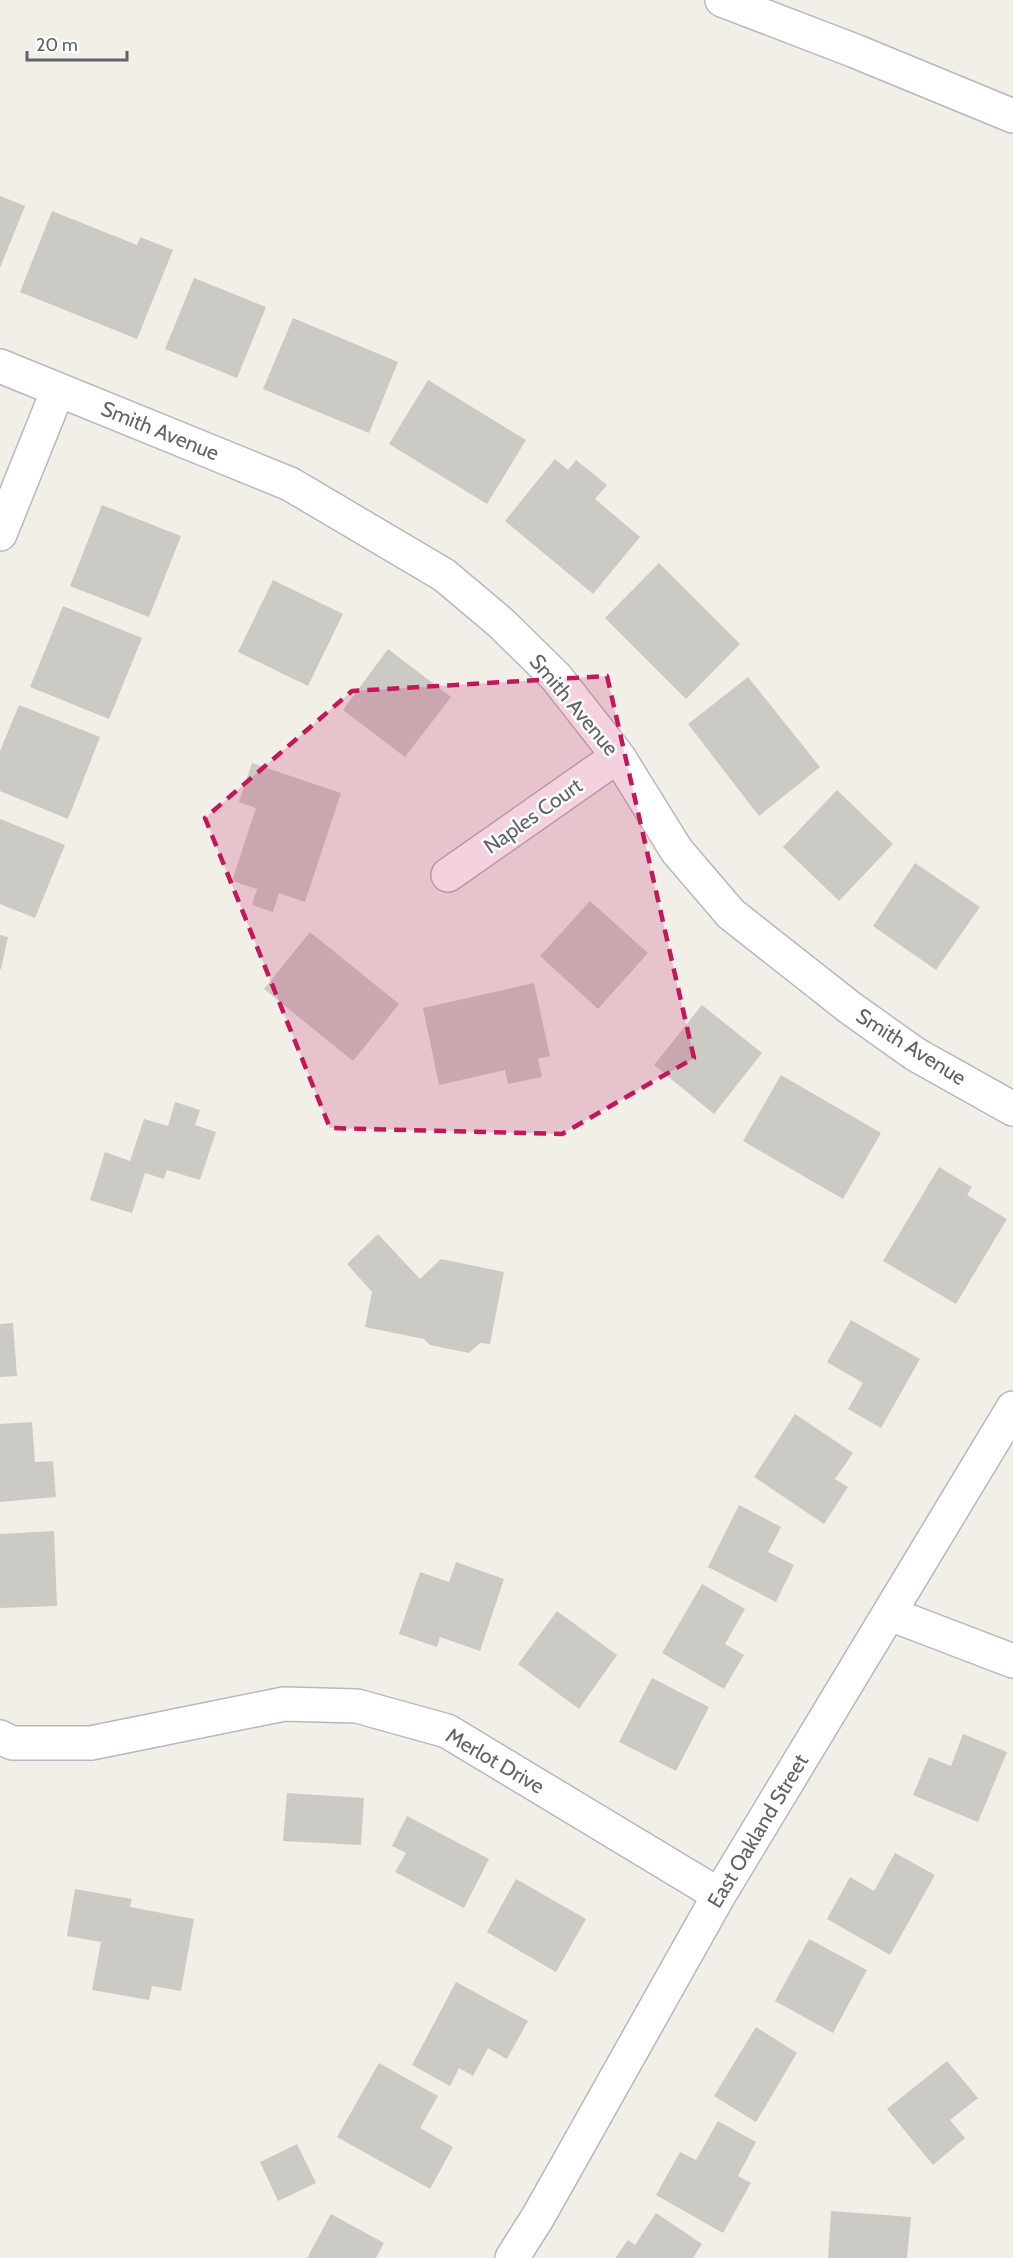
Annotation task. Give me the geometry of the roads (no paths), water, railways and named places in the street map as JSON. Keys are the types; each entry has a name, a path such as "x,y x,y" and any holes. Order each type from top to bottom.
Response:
{"street":[{"path":"722,0 855,51 1013,116"},
{"name":"Smith Avenue","path":"0,366 290,484 444,575 501,623 556,677 618,756 676,851 731,914 849,1007 915,1054 1013,1109"},
{"path":"0,534 58,390"},
{"name":"Naples Court","path":"448,875 618,756"},
{"name":"East Oakland Street","path":"512,2258 538,2217 719,1895 1013,1408"},
{"path":"890,1614 1013,1660"},
{"name":"Merlot Drive","path":"0,1737 12,1743 91,1743 284,1704 357,1706 447,1731 719,1895"}]}
